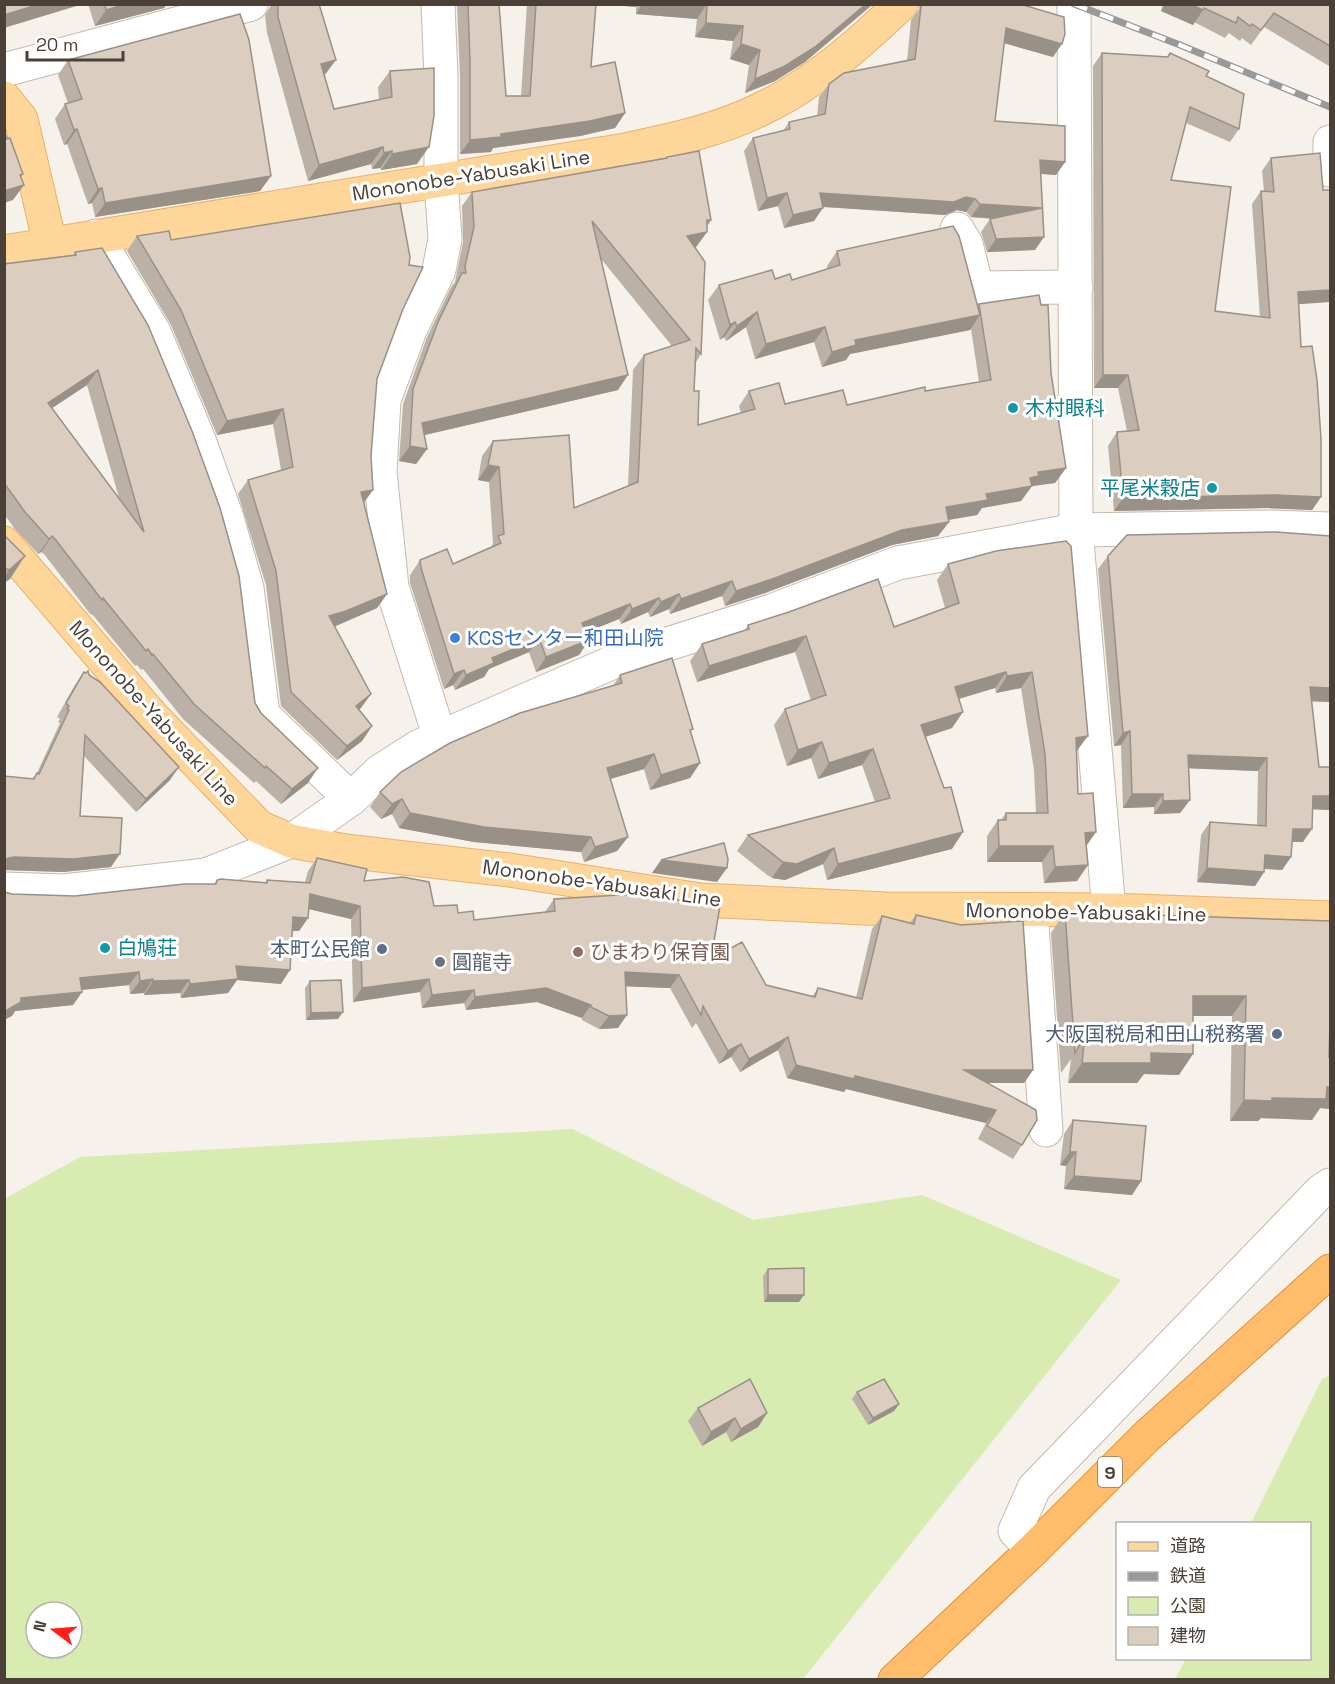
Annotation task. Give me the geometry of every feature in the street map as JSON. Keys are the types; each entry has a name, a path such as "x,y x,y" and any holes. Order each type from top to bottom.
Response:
{"highway":[{"name":"9","path":"895,1680 1033,1550 1147,1436 1330,1271"}],"main road":[{"name":"Mononobe-Yabusaki Line","path":"4,252 625,150 699,133 758,111 813,78 864,40 901,4"},
{"path":"4,98 21,119 50,244"},
{"name":"Mononobe-Yabusaki Line","path":"4,543 152,716 201,767 259,827 291,841 345,850 510,870 700,900 886,909 1108,910 1330,918"}],"street":[{"path":"4,70 251,4"},
{"path":"438,4 441,180 445,239 439,270 410,330 384,400 380,472 392,587 440,738"},
{"path":"1074,4 1076,530 1108,910"},
{"path":"1330,142 1330,170"},
{"path":"957,229 966,244 977,288 1076,287"},
{"path":"96,236 154,332 199,440 227,518 247,588 263,715 351,799"},
{"path":"4,889 64,891 206,875 291,841 351,799 378,772 418,747 618,660 771,611 898,563 1076,530 1267,527 1330,529"},
{"path":"1031,911 1046,1130"},
{"path":"1033,1550 1015,1531 1034,1488 1321,1191 1330,1185"}],"green space":[{"path":"573,1129 753,1220 922,1195 1121,1280 803,1679 5,1679 4,1199 80,1157"},
{"path":"1330,1375 1330,1679 1175,1679 1185,1660 1311,1660 1311,1522 1251,1522 1322,1379"}],"building":[{"path":"4,4 40,4 4,15"},
{"path":"105,4 126,4 106,10"},
{"path":"278,4 319,4 336,60 321,64 334,109 392,97 390,71 434,68 434,116 429,147 392,154 392,151 384,153 383,147 319,165 278,17"},
{"path":"468,4 499,4 506,96 530,96 536,4 596,4 591,67 615,62 625,113 590,121 501,134 501,137 470,140"},
{"path":"707,4 866,4 815,47 785,66 755,79 760,50 741,44 743,26 706,23"},
{"path":"922,4 1020,4 1064,17 1065,34 1062,44 1006,28 995,121 1065,126 1065,162 1040,160 1044,237 996,239 990,219 1042,208 980,204 975,199 966,197 954,202 820,193 823,208 793,215 787,193 767,198 753,138 790,129 789,122 825,114 829,84 844,73 915,59"},
{"path":"1190,4 1330,4 1330,46 1274,13 1261,30 1252,24 1250,26 1238,17 1236,23"},
{"path":"240,14 249,40 271,176 105,203 102,188 98,189 77,129 74,130 65,104 82,99 68,60"},
{"path":"1102,53 1168,57 1170,53 1209,71 1206,76 1244,94 1239,129 1190,107 1171,180 1231,187 1215,311 1270,318 1261,191 1274,192 1271,158 1320,153 1323,190 1330,190 1330,290 1298,292 1301,347 1312,346 1317,380 1321,439 1321,497 1276,495 1123,498 1117,432 1139,430 1128,375 1103,375"},
{"path":"4,130 7,139 10,138 23,174 20,175 24,185 4,191"},
{"path":"699,151 711,220 707,220 707,232 687,236 705,262 701,354 696,348 694,391 699,391 698,425 755,409 749,391 779,383 785,404 843,390 847,405 925,387 925,391 991,380 979,304 1039,295 1041,305 1048,305 1051,373 1066,468 1038,472 1039,476 1030,478 1032,486 986,494 988,500 946,507 949,522 902,530 736,591 732,581 681,599 679,594 661,602 659,598 632,609 630,604 582,623 589,640 546,657 539,638 492,658 494,663 466,675 464,670 454,674 420,560 447,549 453,564 501,543 498,536 504,534 499,467 488,465 493,441 569,435 574,508 638,482 644,355 690,340 592,221 628,375 422,423 427,449 410,446 413,389 438,322 462,273 466,273 465,266 474,227 472,192"},
{"path":"400,203 410,257 409,265 423,267 403,309 377,379 371,456 373,490 361,492 387,594 329,616 371,694 356,706 372,726 347,746 291,692 276,571 248,480 293,467 283,409 227,421 181,310 137,236 169,231 171,240"},
{"path":"953,226 959,236 980,315 855,340 856,345 832,352 825,327 766,344 757,312 737,326 735,322 730,325 719,285 772,270 775,279 790,274 792,280 840,265 837,251"},
{"path":"102,248 148,325 192,431 220,508 239,576 255,703 261,713 318,768 292,789 266,766 265,768 194,704 153,654 148,649 146,651 103,598 102,600 55,539 52,536 49,539 25,512 4,483 4,264 76,255 75,252","holes":["98,370 144,532 48,403"]},
{"path":"1276,532 1330,536 1330,688 1310,687 1319,767 1330,767 1330,796 1313,796 1312,829 1293,829 1291,857 1265,855 1264,872 1207,868 1210,822 1266,826 1267,758 1188,755 1190,800 1163,801 1163,794 1132,794 1130,731 1123,733 1108,556 1127,535"},
{"path":"4,535 25,556 9,570 4,568"},
{"path":"1066,541 1071,546 1088,736 1076,738 1078,794 1093,793 1096,832 1085,833 1088,865 1055,867 1053,846 999,846 998,820 1006,820 1006,813 1048,813 1045,754 1032,672 1007,676 1006,672 955,687 963,712 921,725 944,788 951,787 963,832 838,864 834,848 797,864 783,862 748,835 890,798 873,749 829,763 822,742 798,750 785,709 826,695 806,636 709,666 702,644 749,629 748,625 878,579 894,627 959,603 948,564 996,551"},
{"path":"672,658 693,729 690,730 700,763 661,775 654,754 607,768 628,837 595,847 591,837 484,827 410,813 402,799 392,804 380,792 401,772 450,743 520,713 622,683 620,675"},
{"path":"88,671 89,675 100,682 179,767 146,799 85,735 80,816 122,818 120,854 73,859 14,857 4,859 4,776 34,779 37,773 39,774 69,710 66,703 84,672"},
{"path":"724,843 728,859 727,868 661,860"},
{"path":"317,858 367,869 364,881 403,877 429,882 434,906 457,905 458,913 473,911 474,920 555,911 554,899 636,894 720,906 711,959 742,942 766,985 815,997 818,988 862,999 882,916 914,924 916,915 961,925 1023,921 1033,1070 964,1070 1036,1110 1037,1120 1022,1145 987,1126 996,1110 855,1076 854,1079 796,1065 788,1037 749,1059 741,1044 728,1051 703,1006 701,1015 679,975 625,972 627,1015 609,1016 591,1005 546,988 475,997 474,990 432,995 429,979 362,988 360,906 310,894 308,918 293,917 290,970 236,966 238,979 190,984 189,980 140,981 139,972 80,978 82,992 21,998 21,1002 4,1012 4,892 75,896 184,884 216,884 217,880 221,879 267,883 267,880 310,883"},
{"path":"1065,912 1330,921 1330,1087 1327,1087 1326,1099 1244,1100 1246,996 1193,996 1193,1054 1151,1053 1151,1063 1082,1063 1085,1035 1075,1053"},
{"path":"341,980 343,1012 311,1013 310,981"},
{"path":"1073,1120 1146,1126 1141,1181 1074,1176 1076,1152 1070,1152"},
{"path":"804,1268 804,1295 768,1295 768,1269"},
{"path":"750,1379 767,1413 741,1429 735,1418 711,1432 698,1408"},
{"path":"884,1379 899,1404 873,1418 857,1392"}],"railway":[{"path":"1074,4 1330,107"}],"place":[{"name":"木村眼科","path":"1013,408"},
{"name":"平尾米穀店","path":"1212,488"},
{"name":"KCSセンター和田山院","path":"455,638"},
{"name":"白鳩荘","path":"105,948"},
{"name":"本町公民館","path":"382,949"},
{"name":"ひまわり保育園","path":"578,952"},
{"name":"圓龍寺","path":"440,962"},
{"name":"大阪国税局和田山税務署","path":"1277,1034"}]}
